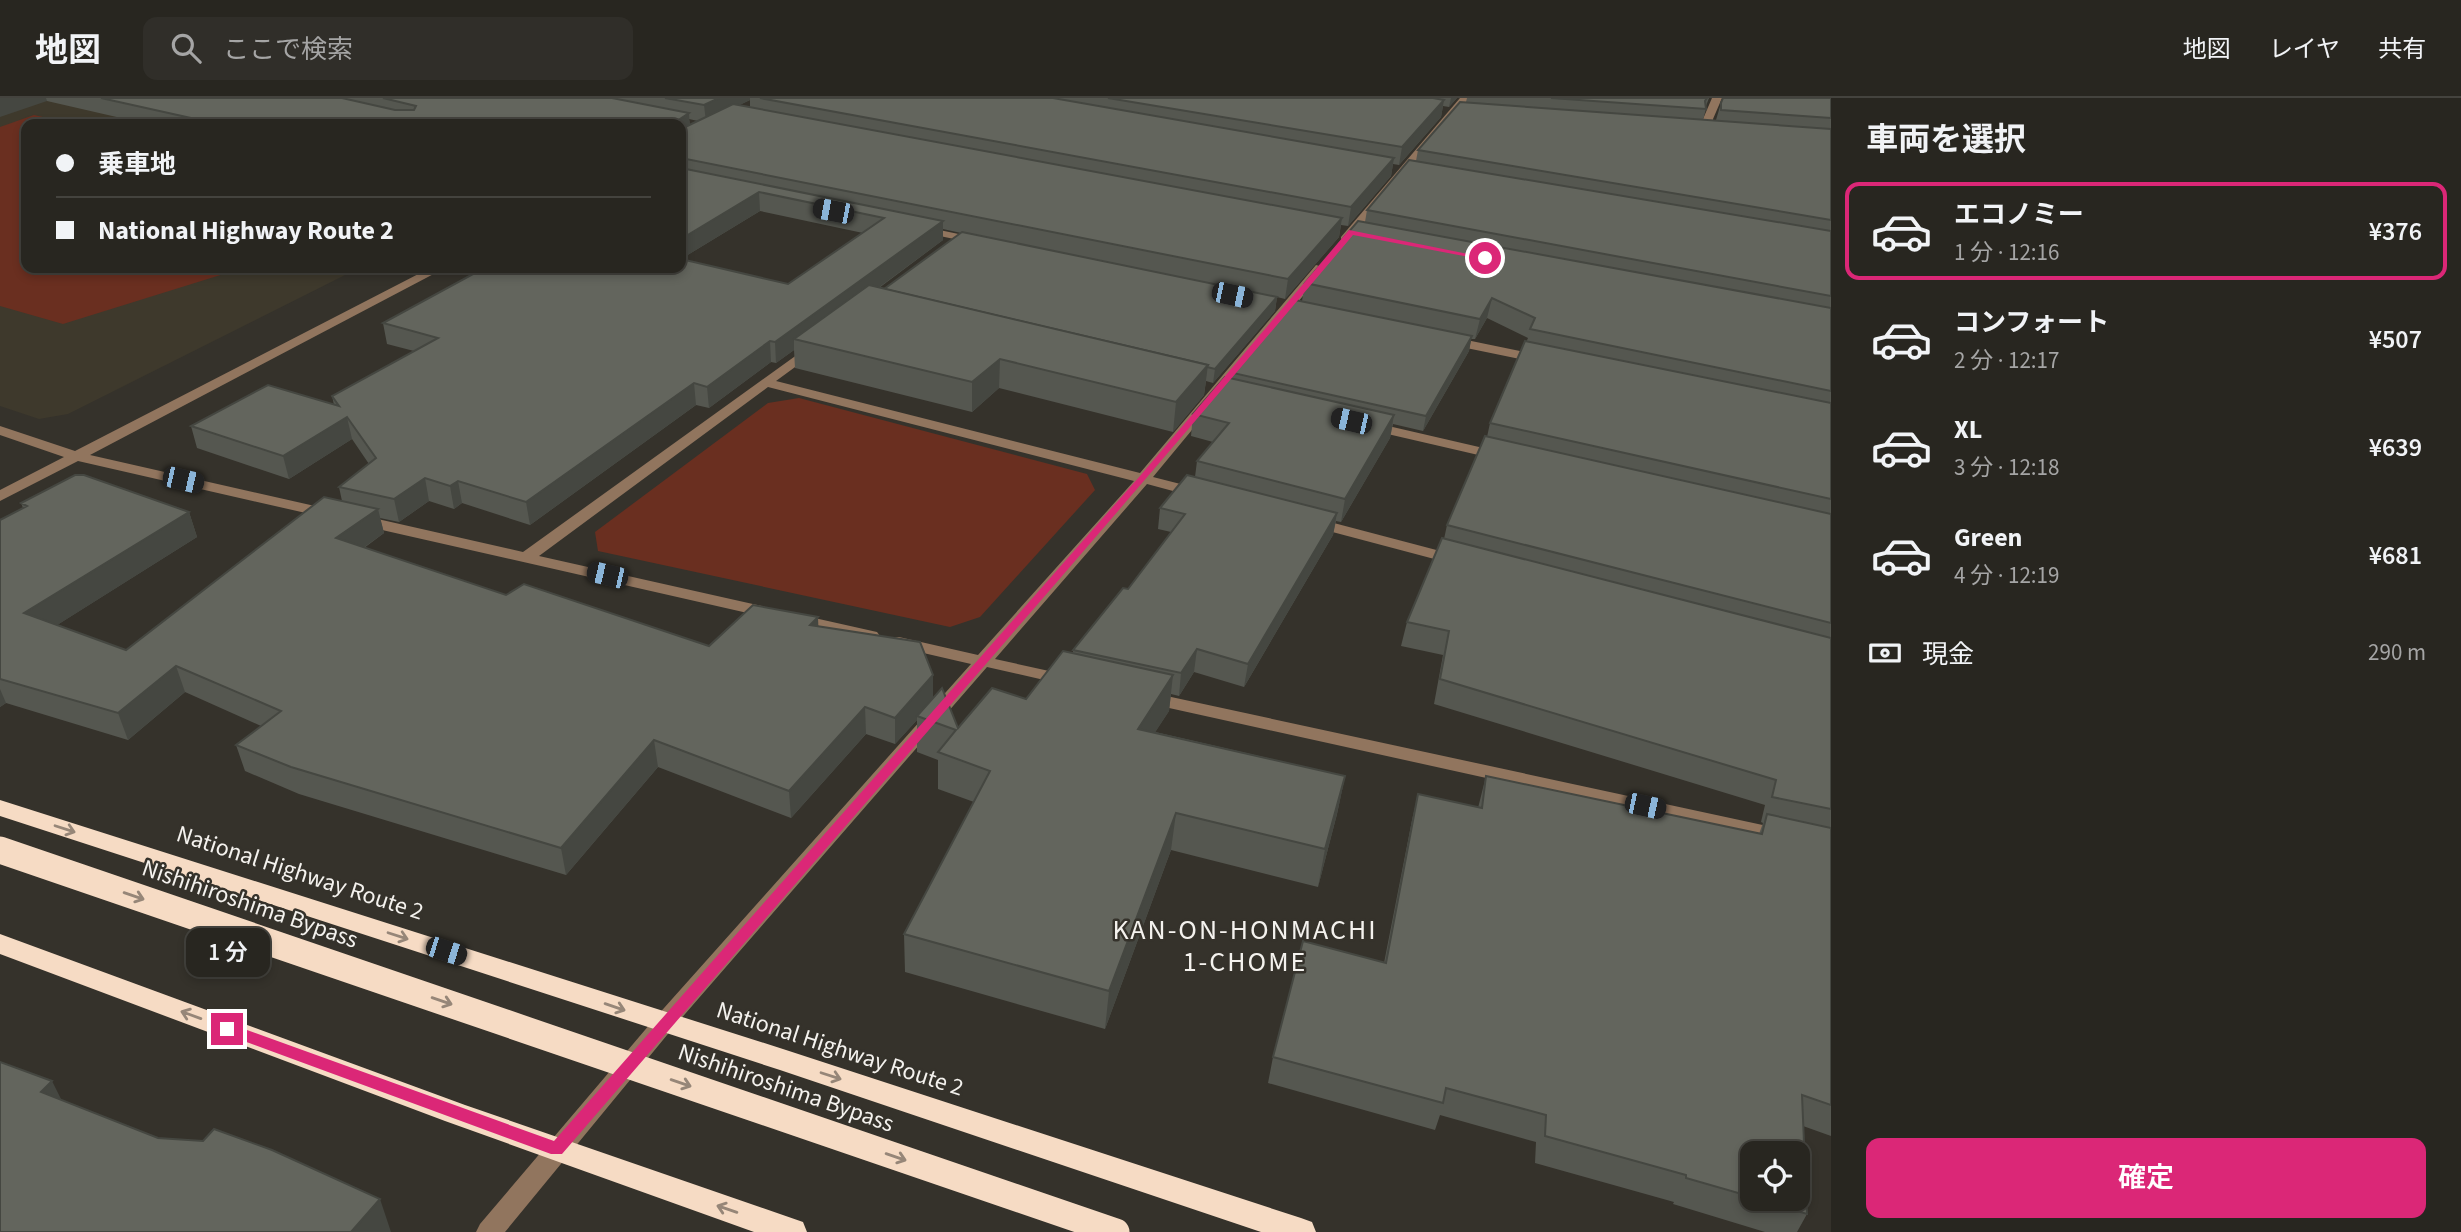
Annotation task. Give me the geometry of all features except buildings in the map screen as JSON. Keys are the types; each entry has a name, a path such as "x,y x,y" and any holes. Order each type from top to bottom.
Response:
{"highway":[{"name":"National Highway Route 2","path":"0,808 786,1061 1301,1232"},
{"name":"Nishihiroshima Bypass","path":"0,850 1115,1232"},
{"path":"0,944 556,1149 792,1232"}],"street":[{"path":"489,1232 664,1023 1144,478 1465,98"},
{"path":"1710,133 1708,119 1717,98"},
{"path":"1696,132 1723,134"},
{"path":"906,227 987,243"},
{"path":"939,253 960,237"},
{"path":"0,496 429,273"},
{"path":"527,557 827,337"},
{"path":"1436,338 1559,363"},
{"path":"765,382 1211,496"},
{"path":"1354,422 1518,460"},
{"path":"0,430 75,456 1089,685"},
{"path":"1292,517 1467,563"},
{"path":"1129,693 1804,841"}],"shaded area":[{"path":"0,98 259,98 358,119 21,119 21,273 349,273 68,414 39,419 0,406"},
{"path":"34,115 52,119 23,119"},
{"path":"21,120 21,273 227,273 63,324 0,306 0,127"},
{"path":"799,398 1087,474 1095,490 980,617 950,627 598,551 595,532 768,403"}],"district":[{"name":"KAN-ON-HONMACHI 1-CHOME","path":"1245,946"}],"route":[{"path":"227,1029 556,1149 1144,478 1352,232 1485,258"}]}
